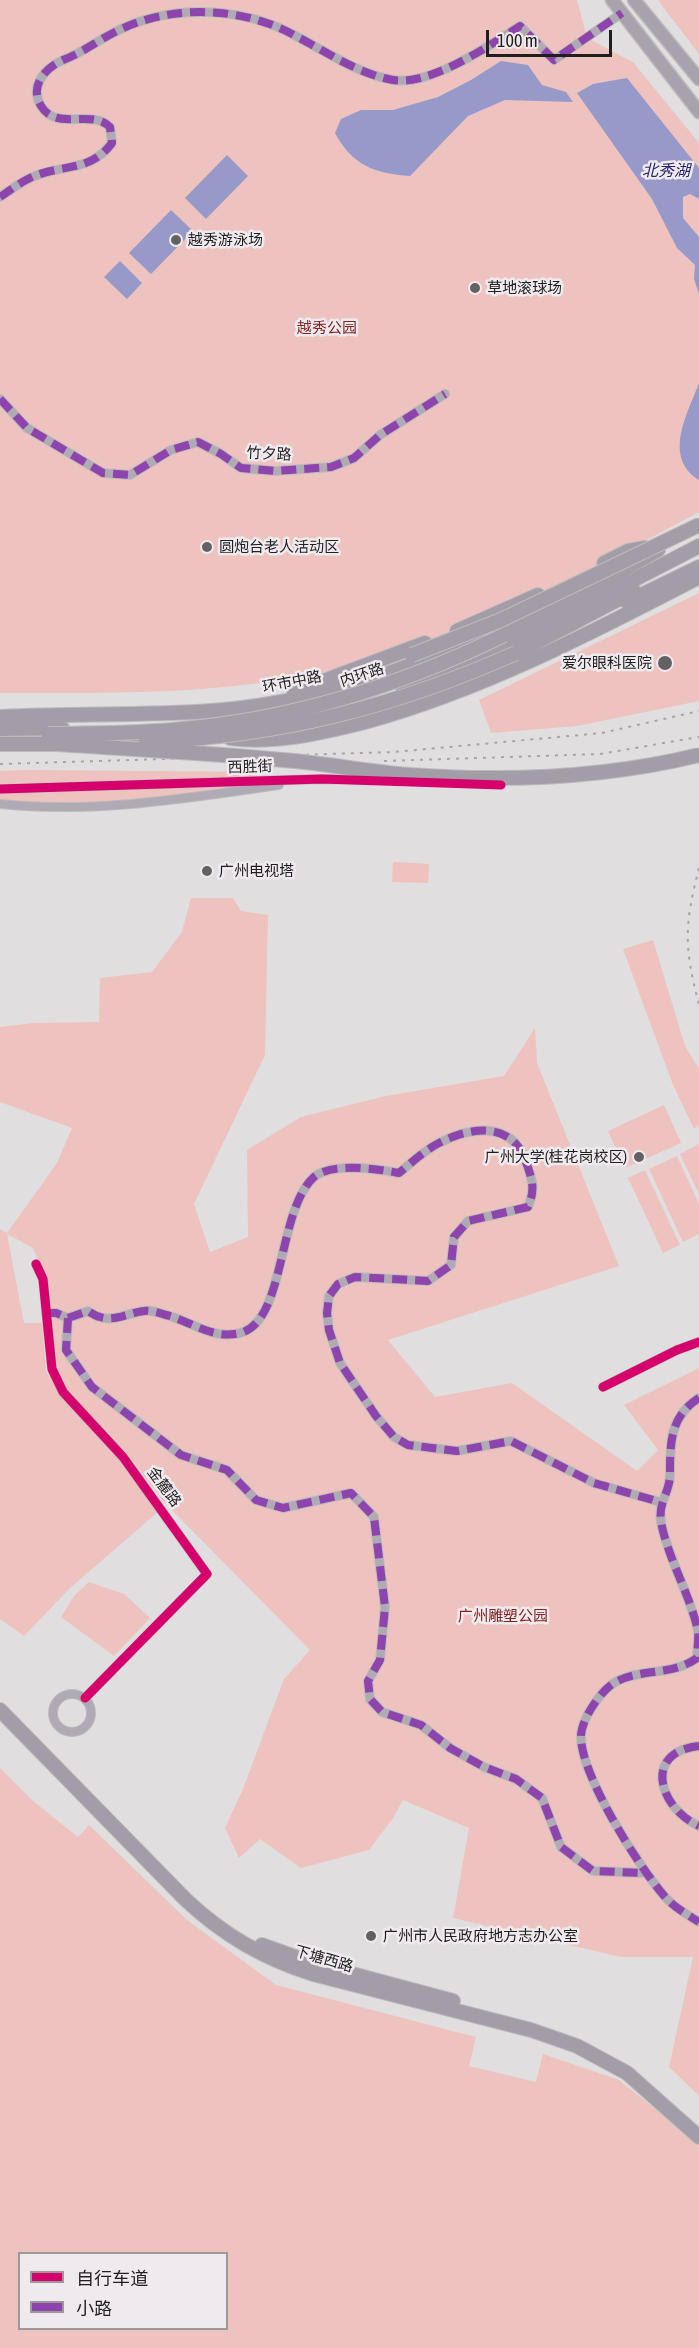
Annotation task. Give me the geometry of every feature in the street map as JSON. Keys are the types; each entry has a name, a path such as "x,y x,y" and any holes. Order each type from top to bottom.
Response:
{"highway":[{"path":"258,705 463,628 628,552 667,543 699,526"},
{"path":"258,705 292,697 412,655 501,620 699,526"},
{"name":"内环路","path":"0,736 183,729 276,716 342,699 436,667 476,649 590,590 699,526"},
{"path":"0,743 133,735 281,722 325,714 393,693 498,650 699,546"},
{"path":"516,653 699,555"},
{"path":"0,743 56,744 188,740 296,726 404,697 516,653 699,567"},
{"path":"0,729 133,735 196,743 270,740 328,731 436,700 511,669 699,577"},
{"name":"环市中路","path":"0,717 177,713 258,705"},
{"path":"193,728 233,739 270,740"},
{"path":"56,744 285,760 411,775 525,778 595,774 699,755"},
{"name":"下塘西路","path":"0,1699 189,1892 236,1930 298,1960 577,2036 632,2066 699,2125"},
{"name":"下塘西路","path":"0,1710 185,1899 214,1925 242,1944 280,1963 313,1974 531,2030 578,2046 627,2073 699,2137"}],"main road":[{"path":"612,0 699,112"},
{"path":"634,0 699,79"}],"street":[{"path":"0,197 28,179 57,169 85,165 102,157 112,143 110,127 102,120 91,118 75,121 50,116 41,106 37,94 40,79 52,65 80,54 115,31 157,17 192,13 228,14 262,21 293,34 329,55 393,80 420,78 481,51 520,26 554,60 622,13"},
{"name":"竹夕路","path":"0,399 27,428 103,473 130,474 171,450 198,442 221,453 241,468 274,471 331,467 354,458 381,435 445,394"},
{"name":"西胜街","path":"0,789 322,779 501,785"},
{"name":"西胜街","path":"0,804 91,805 156,801 322,779"},
{"path":"46,1313 56,1313 68,1318 88,1311 99,1319 124,1317 146,1310 169,1315 197,1328 222,1334 241,1333 256,1325 267,1307 294,1206 315,1176 341,1168 375,1168 399,1173 439,1143 478,1131 502,1132 513,1139 524,1157 535,1191 528,1208 468,1221 454,1237 451,1265 428,1281 355,1277 338,1284 329,1296 327,1314 340,1363 376,1416 394,1437 408,1445 457,1451 511,1441 594,1483 660,1502"},
{"name":"金麓路","path":"36,1264 43,1279 52,1369 63,1392 123,1457 207,1574 85,1698"},
{"path":"68,1318 66,1350 92,1387 181,1455 227,1470 256,1500 283,1508 351,1493 361,1502 374,1517 385,1607 380,1660 368,1681 370,1699 382,1712 421,1725 450,1748 484,1767 516,1779 542,1798 561,1847 593,1871 645,1873"},
{"path":"603,1387 677,1350 699,1342"},
{"path":"699,1398 679,1415 674,1425 670,1441 668,1488 660,1502 662,1523 698,1633 697,1658 684,1668 636,1676 611,1685 589,1712 581,1733 582,1753 596,1789 645,1873 668,1900 699,1922"},
{"path":"74,1693 85,1698 92,1709 86,1727 74,1732 57,1725 54,1706 62,1696 74,1693"},
{"path":"699,1746 685,1747 670,1757 662,1768 660,1780 670,1802 699,1826"}],"green space":[{"name":"越秀公园","path":"0,0 577,0 587,38 633,62 699,143 699,512 532,598 445,635 350,667 265,682 190,690 0,693"},
{"path":"658,0 699,0 699,54 660,3"},
{"path":"699,593 699,701 577,726 491,733 479,700"},
{"path":"0,771 269,772 242,778 0,784"},
{"path":"242,784 241,788 121,801 30,803 0,801 0,792 38,793"},
{"path":"393,862 429,864 428,883 392,882"},
{"name":"广州雕塑公园","path":"191,898 233,898 241,911 268,915 265,1055 194,1204 210,1252 248,1237 247,1150 301,1117 386,1096 504,1076 535,1028 537,1063 619,1266 388,1340 435,1397 512,1383 637,1471 658,1450 624,1405 699,1368 699,2096 669,2067 693,1957 621,1957 453,1918 469,1828 403,1800 393,1818 369,1850 301,1868 260,1839 239,1858 225,1828 243,1789 284,1679 310,1650 163,1501 128,1455 65,1391 53,1368 45,1277 33,1248 7,1234 24,1323 42,1323 46,1371 60,1393 122,1459 159,1511 69,1589 24,1636 0,1619 0,1229 7,1233 57,1163 72,1128 0,1102 0,1027 33,1023 99,1022 100,978 152,972 182,932"},
{"path":"653,940 685,1046 699,1069 699,1125 694,1129 673,1085 623,949"},
{"path":"664,1105 681,1143 625,1168 608,1131"},
{"path":"699,1144 699,1194 680,1154"},
{"path":"677,1156 699,1204 699,1234 683,1242 649,1169"},
{"path":"645,1170 680,1245 663,1253 628,1178"},
{"path":"89,1582 124,1594 150,1618 114,1656 61,1617 74,1596"},
{"path":"0,1768 33,1801 78,1837 89,1825 187,1920 276,1985 476,2037 469,2066 536,2082 543,2054 619,2080 699,2144 699,2348 0,2348"}],"water":[{"path":"501,61 528,65 542,85 566,92 573,102 505,100 468,116 410,176 386,173 366,166 349,153 335,133 341,119 361,110 393,110 438,97"},
{"name":"北秀湖","path":"627,78 699,168 699,199 690,194 683,197 683,218 699,237 699,294 694,279 695,265 677,248 652,199 577,93 593,84"},
{"path":"227,155 248,176 206,219 185,198"},
{"path":"171,210 193,231 151,274 129,253"},
{"path":"120,261 142,283 127,299 104,277"},
{"path":"699,383 699,480 688,470 682,459 680,447 684,421"}],"railway":[{"path":"0,764 394,752 602,733 699,711"},
{"path":"384,761 600,754 699,737"},
{"path":"699,868 688,922 688,951 699,1005"}],"marked path":[{"path":"0,197 24,181 40,174 73,167 94,159 112,143 110,127 102,122 93,119 56,118 48,114 38,99 38,85 45,73 56,63 136,23 181,13 205,12 251,18 273,25 367,73 393,80 408,80 424,77 459,63 520,26 554,60 622,13"},
{"path":"0,399 27,428 103,473 130,475 171,450 198,442 241,468 275,471 331,467 354,458 380,435 445,394"},
{"path":"46,1313 56,1313 68,1318 88,1311 103,1318 116,1318 149,1311 211,1332 240,1333 255,1324 266,1309 274,1288 293,1214 302,1193 314,1177 322,1172 343,1168 399,1173 429,1149 463,1133 476,1131 499,1133 510,1138 525,1159 532,1183 532,1194 528,1207 468,1221 454,1237 451,1265 428,1281 355,1277 338,1284 329,1296 327,1313 329,1330 340,1363 376,1416 394,1437 408,1445 457,1451 511,1441 594,1483 660,1502"},
{"path":"68,1318 66,1350 92,1387 181,1455 227,1470 256,1500 283,1508 351,1493 374,1517 385,1607 380,1660 368,1681 370,1699 382,1712 421,1725 450,1748 484,1767 516,1779 542,1798 561,1847 593,1871 645,1873"},
{"path":"699,1398 682,1413 674,1431 670,1452 669,1481 661,1515 664,1536 698,1631 697,1658 677,1668 631,1676 611,1685 592,1707 584,1722 581,1735 583,1752 600,1796 627,1844 666,1898 699,1922"},
{"path":"699,1746 681,1750 669,1758 663,1769 666,1794 674,1807 685,1818 699,1826"}],"cycle path":[{"path":"0,789 322,779 501,785"},
{"path":"36,1264 43,1279 52,1369 63,1392 123,1457 207,1574 85,1698"},
{"path":"603,1387 677,1350 699,1342"}],"place":[{"name":"越秀游泳场","path":"176,240"},
{"name":"草地滚球场","path":"475,288"},
{"name":"圆炮台老人活动区","path":"207,547"},
{"name":"爱尔眼科医院","path":"665,663"},
{"name":"广州电视塔","path":"207,871"},
{"name":"广州大学(桂花岗校区)","path":"639,1157"},
{"name":"广州市人民政府地方志办公室","path":"371,1936"}]}
